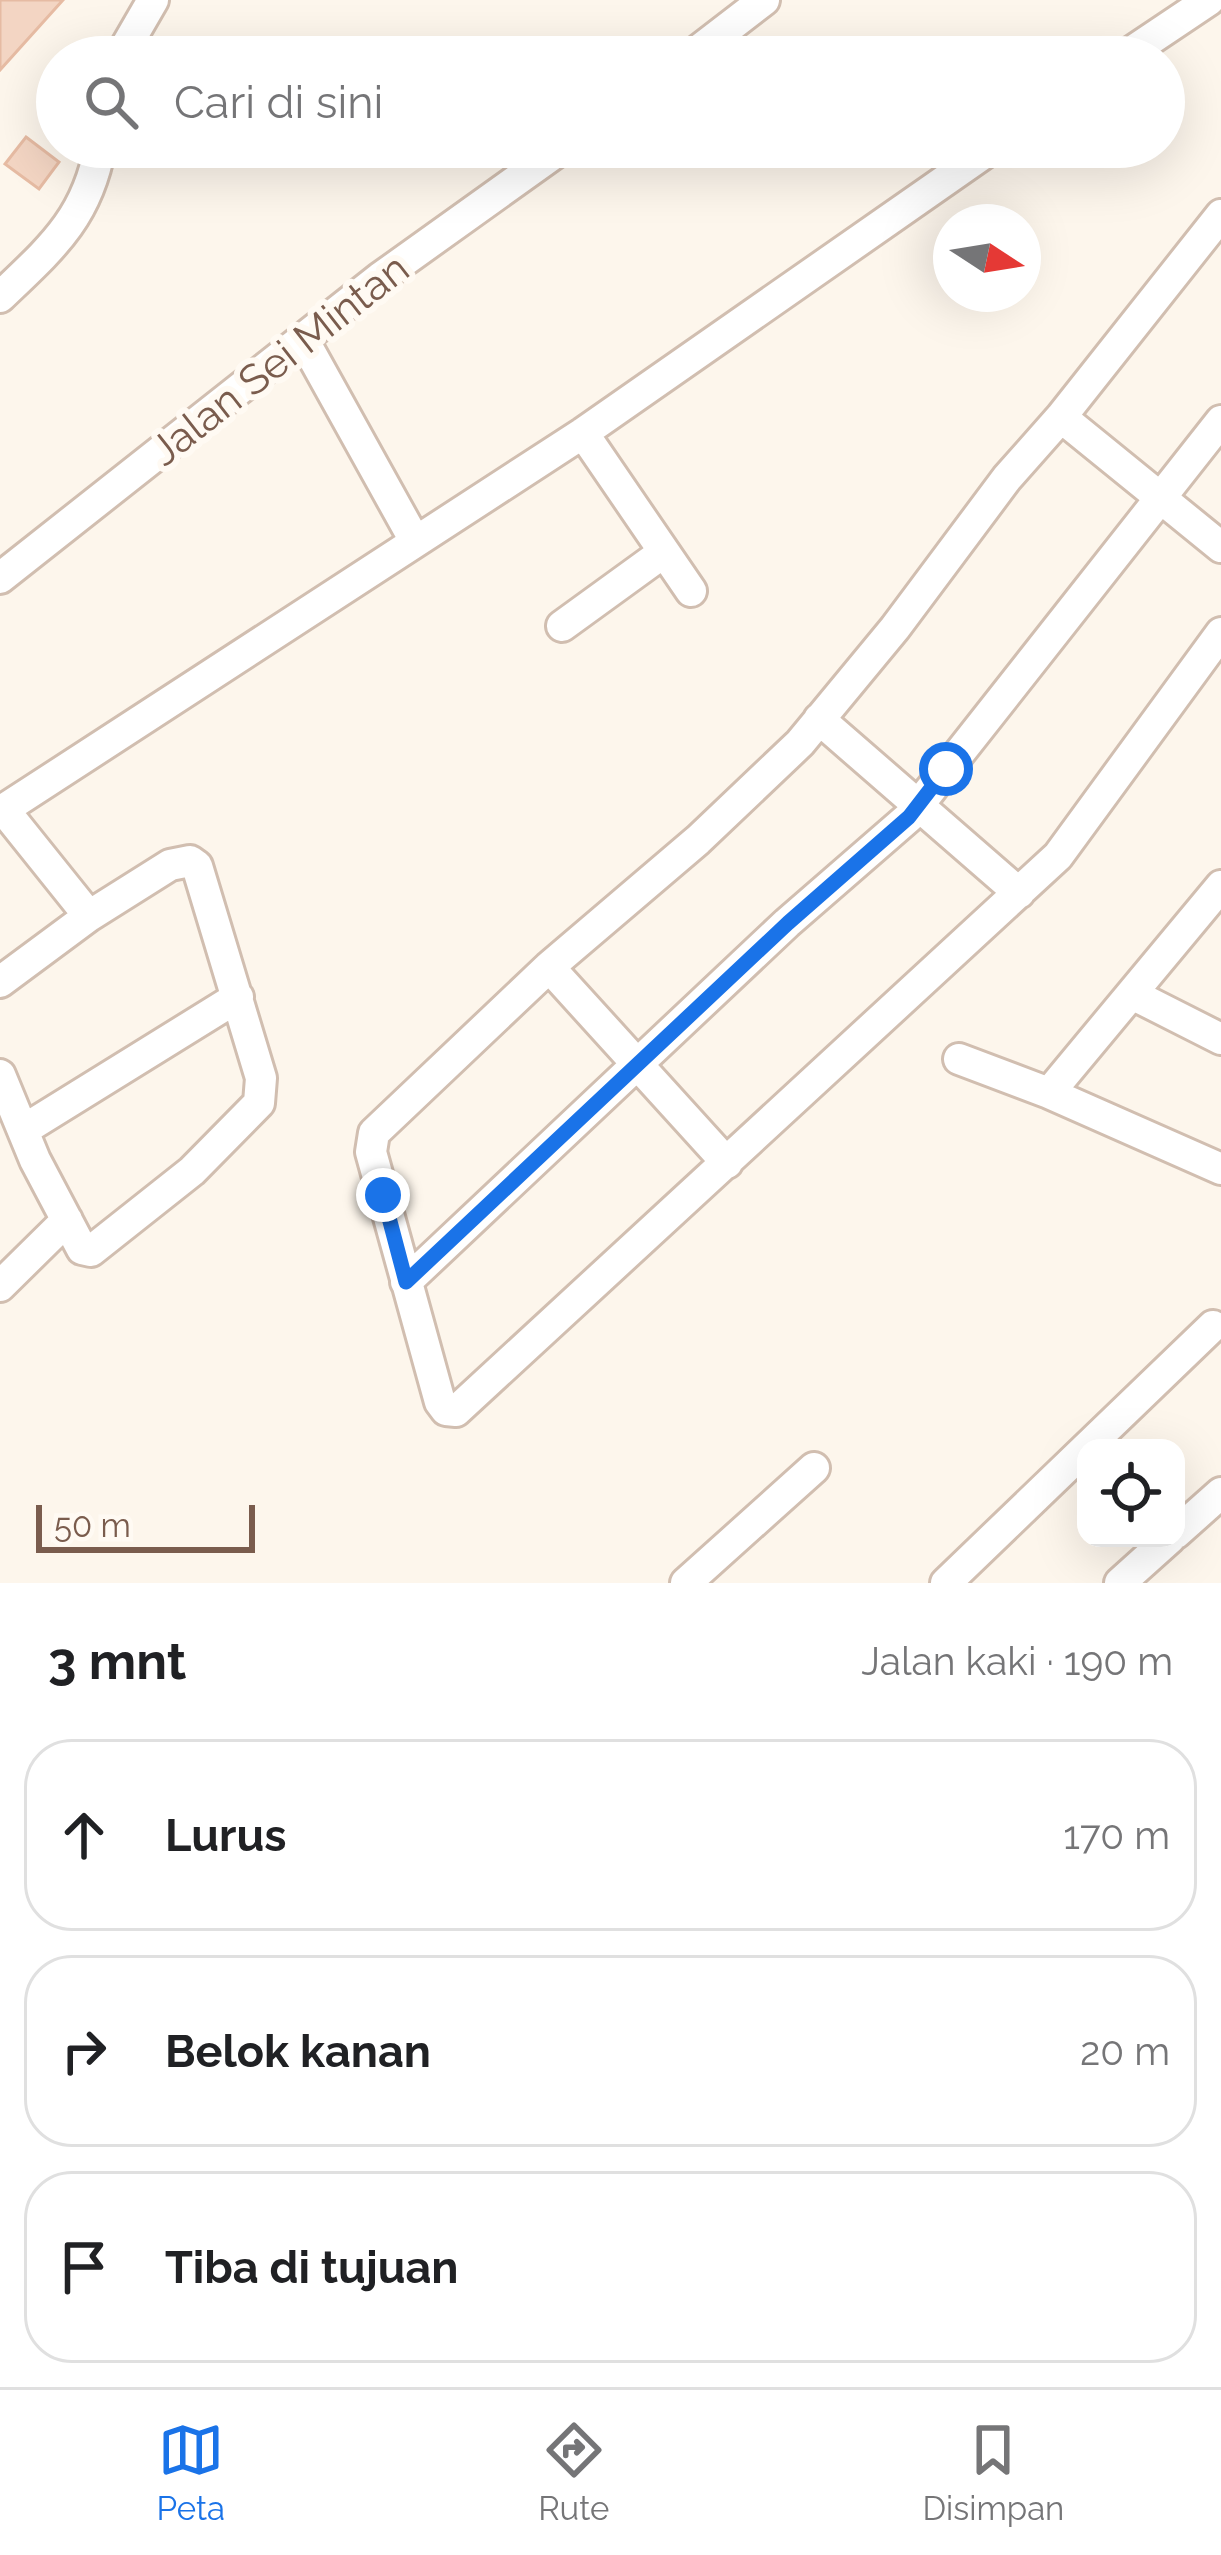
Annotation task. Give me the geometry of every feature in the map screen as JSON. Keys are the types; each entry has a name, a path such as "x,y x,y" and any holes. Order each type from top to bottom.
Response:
{"street":[{"path":"133,36 153,0"},
{"path":"717,36 764,0"},
{"path":"1155,36 1209,0"},
{"path":"0,297 61,239 87,197 95,168"},
{"name":"Jalan Sei Mintan","path":"0,578 380,278 534,168"},
{"path":"89,916 2,811 583,433 963,168"},
{"path":"1221,215 819,719 698,840 548,967 374,1133 371,1152 446,1410 456,1411 1058,856 1221,633"},
{"path":"304,341 415,541"},
{"path":"1060,417 1221,547"},
{"path":"406,1282 788,923 909,817 1221,422"},
{"path":"583,433 691,591"},
{"path":"562,626 664,552"},
{"path":"819,719 920,802 1018,892"},
{"path":"0,982 89,916 170,866 190,861 202,872 261,1078 259,1103 192,1171 96,1250 82,1249 35,1160 0,1075"},
{"path":"1049,1093 1218,896"},
{"path":"548,967 727,1163"},
{"path":"1132,994 1221,1039"},
{"path":"25,1129 238,997"},
{"path":"959,1059 1221,1169"},
{"path":"0,1286 67,1220"},
{"path":"946,1583 1213,1326"},
{"path":"686,1583 814,1468"},
{"path":"1185,1525 1221,1493"},
{"path":"1120,1583 1161,1547"}],"building":[{"path":"0,0 63,0 0,70"},
{"path":"26,137 36,145 36,168 55,168 39,189 5,164"}],"route":[{"path":"383,1195 406,1282 788,923 909,817 946,769"}]}
